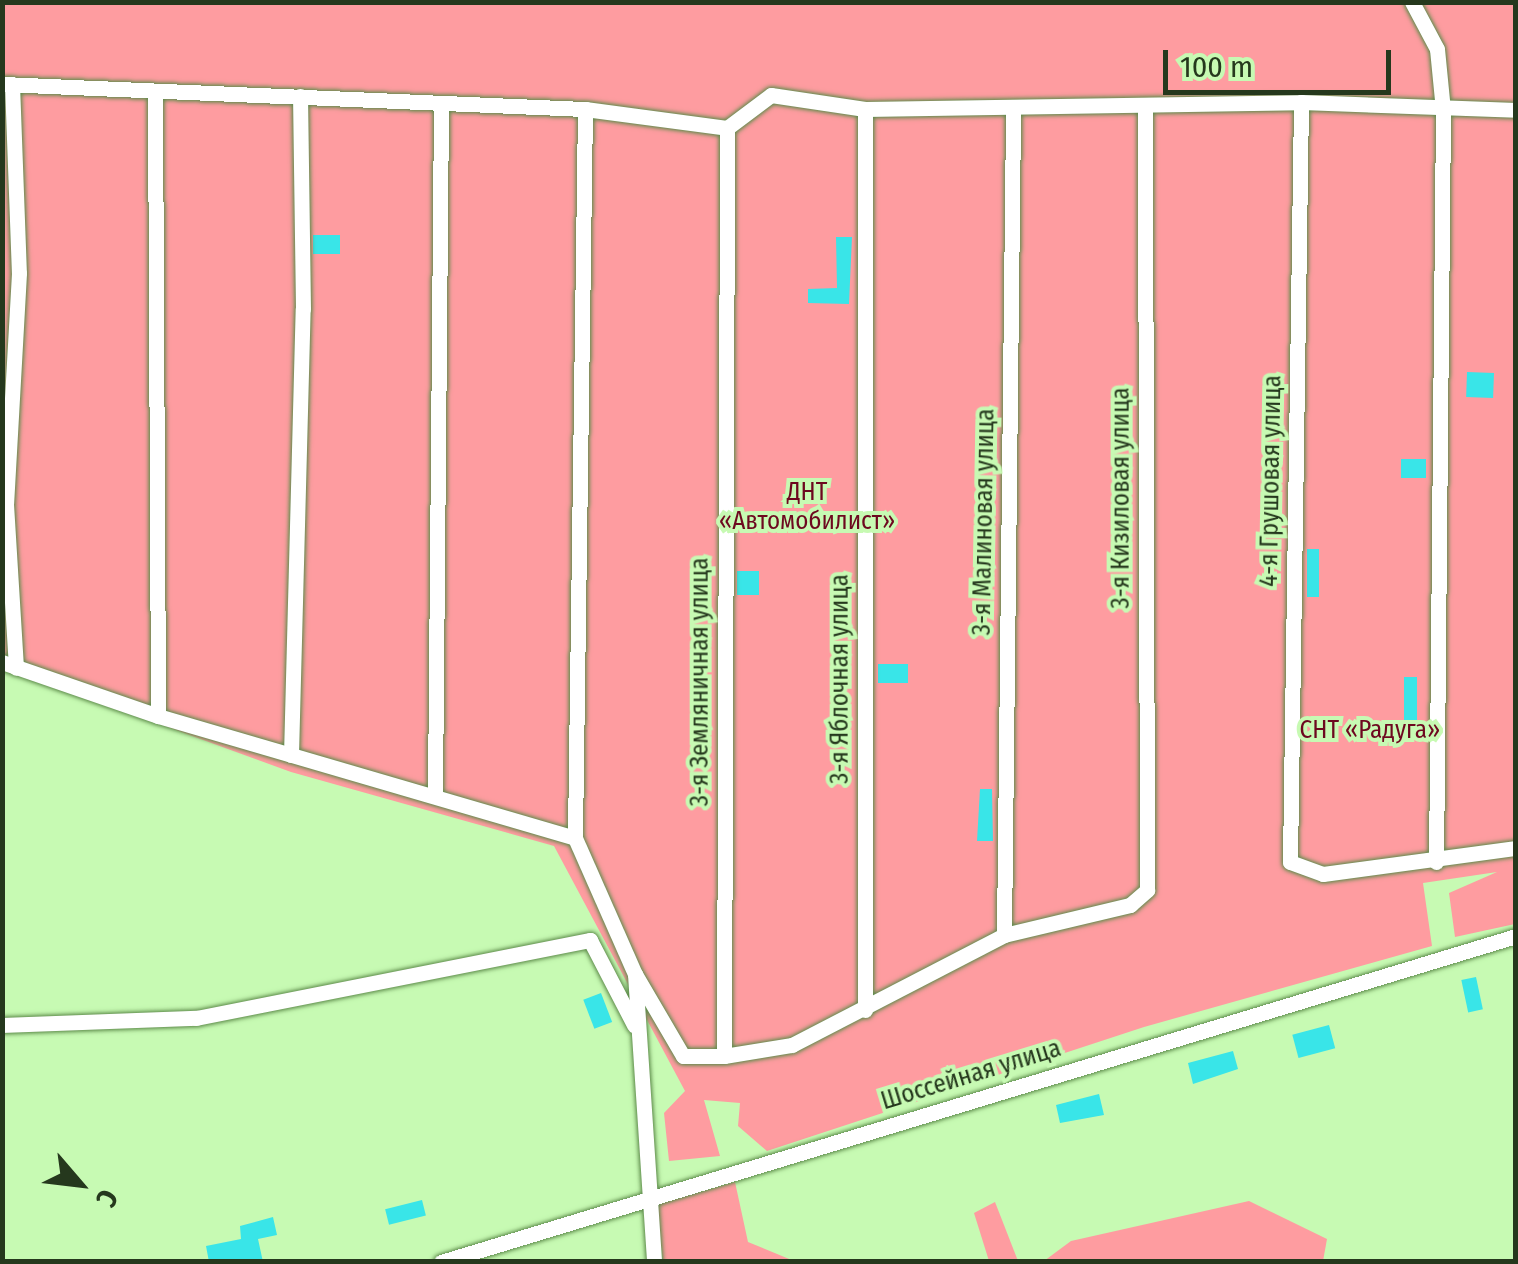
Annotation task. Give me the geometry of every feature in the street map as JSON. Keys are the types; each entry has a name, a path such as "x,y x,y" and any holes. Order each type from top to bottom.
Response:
{"street":[{"path":"1412,2 1437,49 1442,110 1436,862 1516,848"},
{"path":"575,838 435,793 158,716 9,665 6,504 18,273 7,84 155,96 300,96 585,109 727,128 771,95 865,109 1013,110 1301,102 1516,110"},
{"path":"155,96 158,716"},
{"path":"290,755 303,309 300,96"},
{"name":"4-я Грушовая улица","path":"1301,102 1290,862 1323,874 1436,862"},
{"path":"435,793 442,104"},
{"name":"3-я Кизиловая улица","path":"1004,935 1130,905 1147,890 1145,106"},
{"path":"585,109 575,838 635,974 683,1056 724,1056 792,1045 866,1010 1004,935"},
{"name":"3-я Яблочная улица","path":"865,109 866,1010"},
{"name":"3-я Малиновая улица","path":"1004,935 1013,110"},
{"name":"3-я Земляничная улица","path":"724,1056 727,128"},
{"name":"Шоссейная улица","path":"441,1262 1516,936"},
{"path":"2,1024 196,1018 590,940 637,1030"},
{"path":"635,974 646,1198 654,1262"}],"green space":[{"name":"ДНТ «Автомобилист»","path":"2,3 1515,3 1515,924 1455,937 1449,893 1497,872 1423,883 1432,946 1144,1027 767,1151 738,1126 740,1103 704,1100 720,1156 669,1161 664,1113 685,1091 554,846 291,772 3,667"},
{"path":"735,1182 748,1242 794,1261 663,1261 656,1205"},
{"path":"1249,1201 1327,1239 1323,1261 1044,1261 1071,1241"},
{"path":"995,1202 1018,1261 989,1261 974,1213"}],"building":[{"path":"313,235 340,235 340,254 313,254"},
{"path":"836,237 852,237 849,304 808,303 808,289 837,288"},
{"path":"1467,372 1494,373 1493,398 1466,397"},
{"path":"1401,459 1426,459 1426,478 1401,478"},
{"path":"1307,549 1319,549 1319,597 1307,597"},
{"path":"737,571 759,571 759,595 737,595"},
{"path":"878,664 908,664 908,683 878,683"},
{"path":"1404,677 1417,677 1417,721 1404,721"},
{"path":"980,789 992,789 993,841 977,841"},
{"path":"1476,977 1483,1009 1468,1012 1461,980"},
{"path":"601,993 612,1022 594,1029 583,1000"},
{"path":"1329,1025 1335,1048 1299,1058 1292,1035"},
{"path":"1233,1051 1238,1069 1193,1084 1188,1063"},
{"path":"1099,1094 1104,1115 1060,1123 1056,1105"},
{"path":"422,1200 426,1216 389,1225 385,1209"},
{"path":"273,1217 277,1235 258,1239 263,1262 209,1262 206,1246 241,1239 240,1226"}],"park label":[{"name":"СНТ «Радуга»","path":"1370,730"}]}
